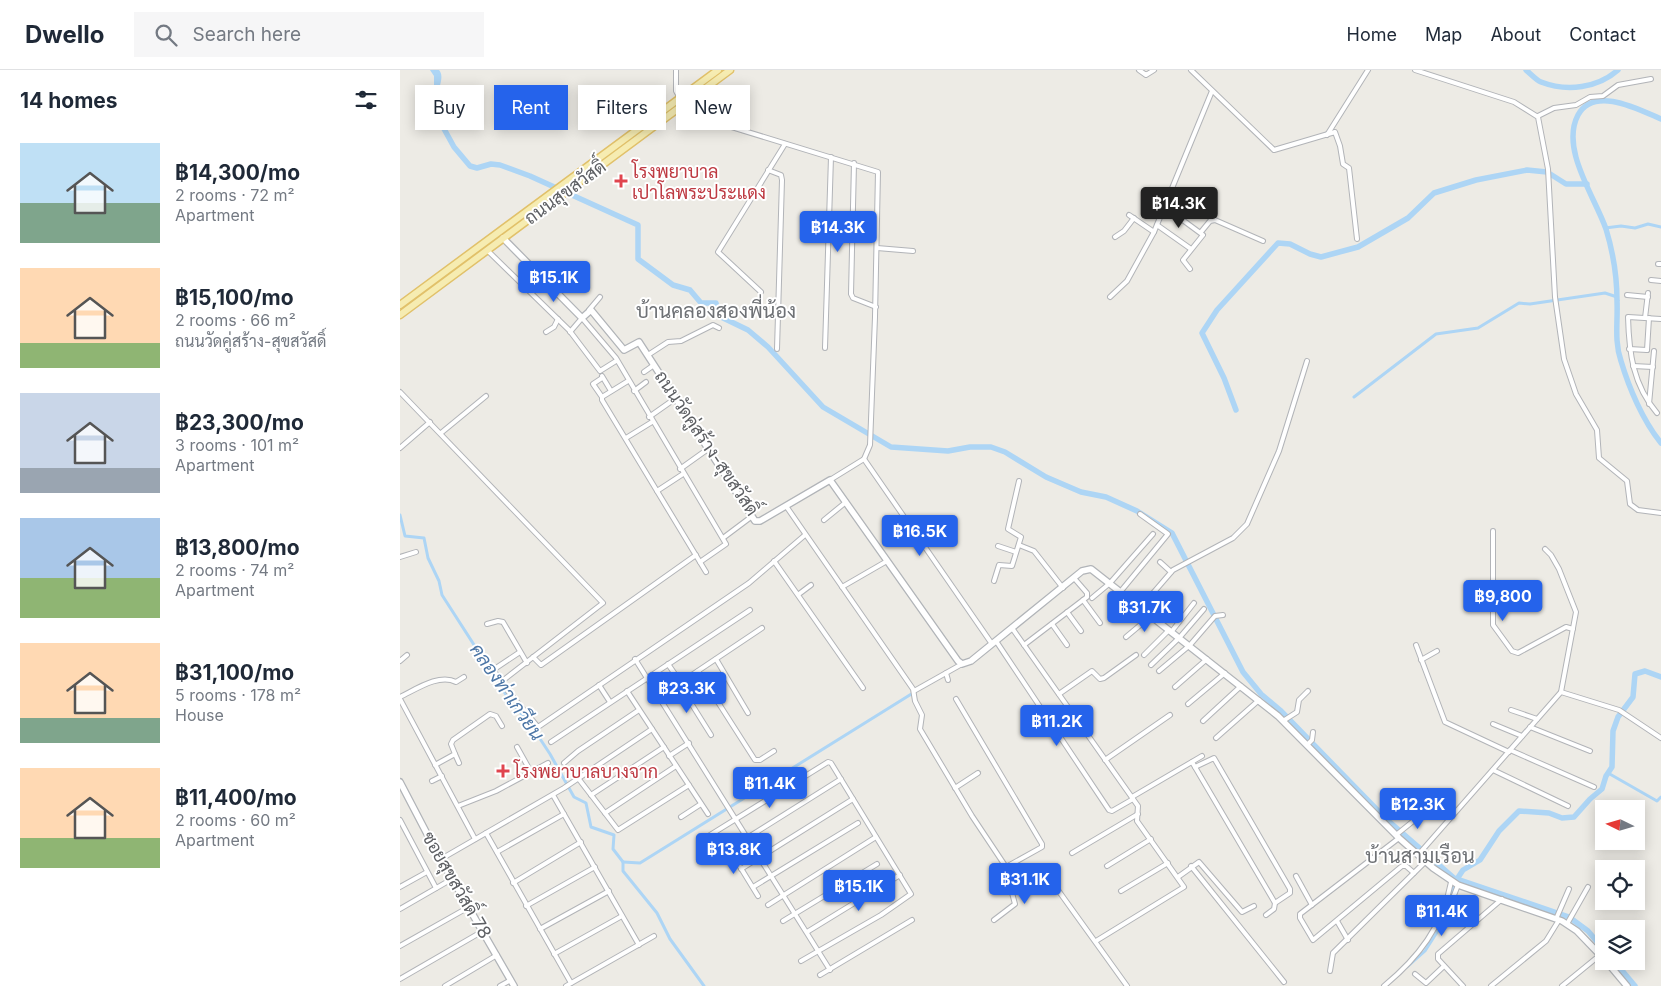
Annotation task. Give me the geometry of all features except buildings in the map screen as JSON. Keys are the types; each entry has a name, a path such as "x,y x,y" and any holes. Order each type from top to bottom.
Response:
{"main road":[{"name":"ถนนสุขสวัสดิ์","path":"698,85 718,70"},
{"name":"ถนนสุขสวัสดิ์","path":"710,85 730,70"},
{"name":"ถนนสุขสวัสดิ์","path":"400,305 676,101"},
{"name":"ถนนสุขสวัสดิ์","path":"400,315 676,110"}],"street":[{"path":"676,70 676,85"},
{"path":"1140,70 1146,75 1154,70"},
{"path":"1190,70 1274,150 1335,132 1343,164 1349,168 1356,239"},
{"path":"1327,134 1368,70"},
{"path":"1415,70 1514,102 1538,116 1548,168 1555,297 1564,359 1576,394 1597,430 1599,458 1627,481 1630,504 1638,510 1661,513"},
{"path":"1538,116 1554,108 1576,105 1590,97 1603,96 1618,85 1650,79"},
{"path":"1110,297 1127,281 1154,232 1212,91"},
{"path":"740,130 854,163 878,172 876,307 871,436 864,460 830,480 958,661 962,664"},
{"path":"761,292 718,252 785,144"},
{"path":"825,348 831,157"},
{"path":"854,163 851,294 853,298 876,307"},
{"path":"768,170 781,175 782,180 777,349"},
{"path":"1165,207 1201,232"},
{"path":"1129,215 1154,232"},
{"path":"1115,237 1124,231 1134,218"},
{"path":"1190,269 1182,262 1202,236 1201,232 1210,221 1215,220 1263,241"},
{"path":"1157,225 1191,249"},
{"path":"503,238 536,267 582,318 616,360 730,550"},
{"path":"877,248 913,251"},
{"path":"487,250 570,332 602,372 602,378 611,391"},
{"path":"1651,280 1661,281"},
{"path":"1627,295 1648,295 1647,350"},
{"path":"570,332 600,297"},
{"path":"589,310 624,350 602,372"},
{"path":"1657,413 1641,392 1633,366 1629,349 1628,318 1661,320"},
{"path":"546,332 554,327 558,320"},
{"path":"648,355 668,342 681,341 707,326 713,325 719,328"},
{"name":"ถนนวัดคู่สร้าง-สุขสวัสดิ์","path":"624,350 639,342 755,521 760,521 830,480"},
{"path":"1629,349 1661,352"},
{"path":"1649,404 1654,351"},
{"path":"1141,607 1171,572 1185,562 1233,538 1250,520 1279,451 1307,361"},
{"path":"644,372 654,365"},
{"path":"1633,366 1652,368"},
{"path":"602,378 593,384 706,572"},
{"path":"602,397 628,381"},
{"path":"634,391 646,382"},
{"path":"400,392 603,603 501,682"},
{"path":"441,433 486,396"},
{"path":"649,417 676,398"},
{"path":"400,448 430,422"},
{"path":"626,438 652,422"},
{"path":"680,469 708,449"},
{"path":"864,460 1110,810 1112,811 1202,756"},
{"path":"658,491 683,474"},
{"path":"994,581 998,565 1012,566 1019,545 1020,535 1008,529 1019,481"},
{"path":"824,520 846,502"},
{"path":"786,506 914,692 914,699 922,715 920,729 955,788 1006,867 1022,886"},
{"path":"1121,591 1168,534 1140,514"},
{"path":"723,538 751,517"},
{"path":"1493,531 1493,625 1512,651 1518,653 1566,628 1573,629"},
{"path":"1092,598 1110,583 1153,534"},
{"path":"489,664 501,682 538,727 690,625 761,574 806,535"},
{"path":"700,562 726,544"},
{"path":"1019,545 1034,551 1063,588"},
{"path":"998,546 1016,552"},
{"path":"1421,852 1561,692 1576,616 1575,608 1559,569 1547,550"},
{"path":"400,557 416,552"},
{"path":"533,657 541,665 696,555"},
{"path":"774,561 799,594 863,688"},
{"path":"842,587 887,561"},
{"path":"1160,562 1171,572"},
{"path":"914,692 962,664 971,661 1085,569 1089,569 1152,615 1310,742 1399,834 1421,852 1425,862 1454,884 1569,920 1595,949"},
{"path":"1024,645 1083,600 1087,594 1074,578"},
{"path":"799,594 811,585"},
{"path":"1114,614 1131,599"},
{"path":"1083,600 1100,623"},
{"path":"1144,655 1171,630 1194,603"},
{"path":"1151,665 1180,638 1204,609"},
{"path":"551,742 750,610"},
{"path":"1067,612 1081,631"},
{"path":"1126,637 1152,615"},
{"path":"1159,671 1190,645 1215,616 1223,616"},
{"path":"487,624 498,621 503,622 526,662"},
{"path":"1052,624 1067,645"},
{"path":"659,697 762,628"},
{"path":"1012,628 1132,798 1139,809 1137,821 1184,888 1096,941"},
{"path":"1416,645 1445,722 1594,787"},
{"path":"1421,660 1438,651"},
{"path":"493,670 520,652"},
{"path":"400,661 406,655"},
{"path":"1059,694 1092,671 1100,679 1104,678 1136,655"},
{"path":"716,659 748,713"},
{"path":"1176,687 1207,659"},
{"path":"636,660 773,875 830,970"},
{"path":"668,664 711,735"},
{"path":"698,671 755,760 760,760 774,751"},
{"path":"946,673 948,680"},
{"path":"1188,704 1225,673"},
{"path":"464,677 456,682 449,679 433,682 400,698 475,839"},
{"path":"599,685 610,702"},
{"path":"1204,721 1241,686"},
{"path":"627,691 708,814"},
{"path":"1284,720 1297,712 1300,700 1308,691"},
{"path":"1561,692 1626,713 1661,738"},
{"path":"956,700 1042,844 1042,847 1006,867"},
{"path":"1216,738 1259,700"},
{"path":"564,763 578,751 640,710"},
{"path":"1511,710 1537,719"},
{"path":"459,763 451,744 453,740 490,714 496,716 502,726"},
{"path":"1105,760 1170,715"},
{"path":"1494,724 1522,736"},
{"path":"1530,727 1590,751"},
{"path":"441,859 553,795 652,729"},
{"path":"1310,742 1313,732"},
{"path":"669,756 689,743"},
{"path":"517,746 531,772"},
{"path":"591,795 664,748"},
{"path":"435,765 455,754"},
{"path":"1195,767 1214,758 1256,828 1290,888 1290,893 1275,903"},
{"path":"702,840 829,762 900,875 910,892 910,896 801,961"},
{"path":"1192,762 1275,903 1274,909 1266,915"},
{"path":"458,806 496,791 548,763"},
{"path":"605,813 676,766"},
{"path":"1492,770 1568,806"},
{"path":"955,788 978,773"},
{"path":"432,781 442,776"},
{"path":"578,778 618,830 689,785"},
{"path":"758,896 731,850 841,779"},
{"name":"ซอยสุขสวัสดิ์ 78","path":"400,782 402,792 514,986"},
{"path":"553,795 639,945"},
{"path":"741,869 853,799"},
{"path":"681,817 701,804"},
{"path":"497,852 564,814"},
{"path":"1072,853 1138,814"},
{"path":"1414,874 1406,866 1402,866 1313,940 1299,916 1422,814"},
{"path":"400,820 436,888"},
{"path":"753,887 858,823"},
{"path":"486,833 570,983"},
{"path":"768,905 876,837"},
{"path":"1106,866 1151,840"},
{"path":"513,883 581,842"},
{"path":"1178,877 1199,862 1242,912 1254,906"},
{"path":"1330,972 1331,955 1425,862"},
{"path":"1121,891 1168,863"},
{"path":"783,921 877,864"},
{"path":"1191,866 1284,982"},
{"path":"526,906 595,867"},
{"path":"400,888 427,872"},
{"path":"994,920 1015,905 1011,894 1046,872 1127,986"},
{"path":"808,932 900,875"},
{"path":"1296,876 1312,905"},
{"path":"400,909 453,879"},
{"path":"1449,908 1454,884"},
{"path":"1384,986 1430,938 1454,884"},
{"path":"1569,920 1588,887"},
{"path":"1491,986 1546,941 1568,889"},
{"path":"540,929 609,891"},
{"path":"1463,986 1437,956 1442,949 1502,899"},
{"path":"400,946 469,906"},
{"path":"554,954 622,916"},
{"path":"820,976 912,920"},
{"path":"1337,921 1348,940"},
{"path":"400,979 483,931"},
{"path":"566,986 654,936"},
{"path":"445,986 497,955"},
{"path":"1562,986 1595,963"},
{"path":"1415,974 1426,983 1444,966"},
{"path":"1614,970 1628,986"},
{"path":"500,986 511,980"}],"water":[{"path":"430,70 439,70 441,73 440,85 434,85 434,76"}],"waterway":[{"path":"1526,70 1541,82 1561,87 1592,84 1601,81 1618,70"},
{"path":"1661,119 1618,102 1595,102 1585,106 1578,115 1574,128 1573,143 1581,173 1601,216 1611,247 1616,283 1617,338 1621,361 1637,404 1648,425 1661,443"},
{"path":"445,130 454,147 470,166 477,168 491,164 500,165 530,176 638,225 638,259 673,285 690,290 701,303 716,303 719,316 748,330 768,347 823,407 891,447 948,451 970,447 991,447 1005,452 1046,477 1081,492 1106,497 1137,511 1172,533 1243,672 1261,694 1280,710 1385,818 1454,878 1569,917 1588,931 1595,939"},
{"path":"1236,410 1224,378 1202,333 1217,310 1278,243 1290,244 1321,257 1358,247 1408,218 1434,193 1476,180 1527,170 1547,172 1566,184 1587,184"},
{"path":"1605,228 1621,226 1635,228 1648,224 1661,227"},
{"path":"1354,397 1436,334 1478,328 1519,303 1530,304 1605,293 1617,297"},
{"name":"คลองท่าเกวียน","path":"400,515 405,536 424,538 428,558 439,581 442,595 512,704 529,722 550,754 574,797 586,803 591,827 614,835 613,849 623,862 623,871 657,913 670,939 704,986"},
{"path":"1457,879 1463,870 1480,860 1499,831 1519,811 1549,813 1562,818 1574,817 1602,789 1606,776 1612,767 1613,731 1618,717 1633,697 1635,674 1645,671 1661,677"},
{"path":"623,862 640,863 913,693"},
{"path":"1608,773 1657,801 1661,797"},
{"path":"1449,898 1457,879"},
{"path":"1407,967 1425,951 1441,926 1446,906"},
{"path":"1622,970 1635,986"}],"place":[{"name":"โรงพยาบาล เปาโลพระประแดง","path":"621,181"},
{"name":"โรงพยาบาลบางจาก","path":"503,771"}],"district":[{"name":"บ้านคลองสองพี่น้อง","path":"716,311"},
{"name":"บ้านสามเรือน","path":"1420,856"}]}
